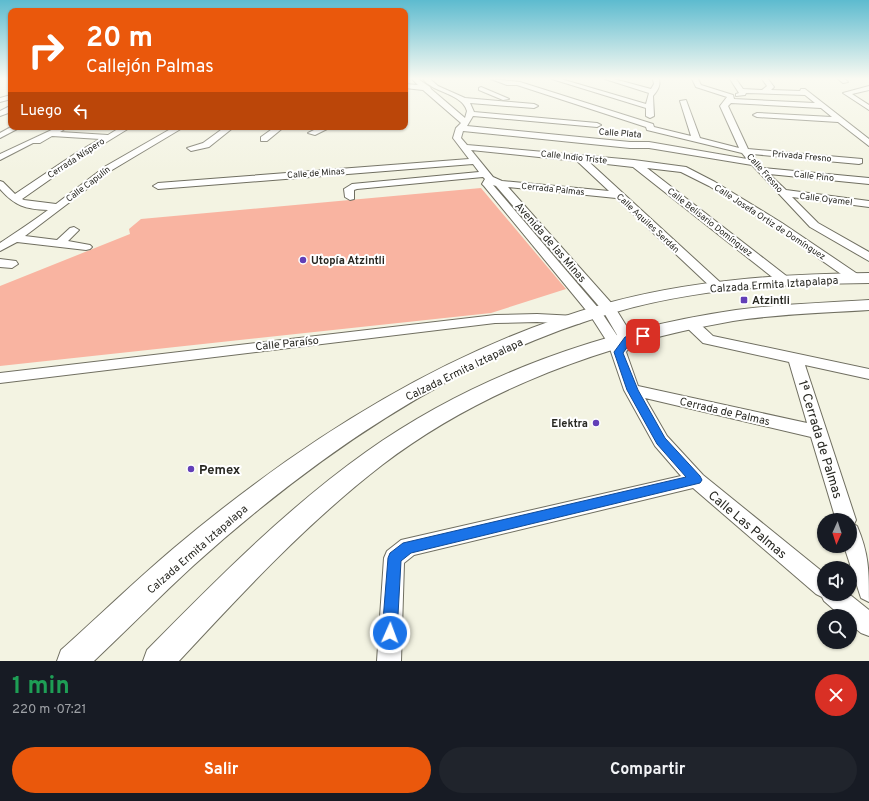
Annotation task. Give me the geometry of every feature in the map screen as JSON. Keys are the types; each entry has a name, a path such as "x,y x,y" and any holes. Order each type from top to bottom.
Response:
{"main road":[{"name":"Calzada Ermita Iztapalapa","path":"72,661 197,546 259,497 340,438 378,414 449,374 539,333 593,314 678,293 718,287 862,278"},
{"path":"158,661 200,617 291,529 376,458 446,413 491,390 541,367 690,324 735,316 795,309 869,305"}],"street":[{"path":"448,110 463,125 471,110"},
{"name":"Privada Fresno","path":"601,110 650,127 696,140 745,151 858,160"},
{"path":"649,144 650,110"},
{"path":"687,110 696,140"},
{"name":"Calle Fresno","path":"726,110 745,151 757,166 814,225 869,257"},
{"path":"829,110 869,142"},
{"path":"470,114 597,125"},
{"path":"757,115 845,122"},
{"name":"Calle Plata","path":"463,125 630,145 649,144 757,166"},
{"name":"Avenida de las Minas","path":"463,125 458,132 457,138 593,314"},
{"path":"0,136 11,130"},
{"path":"0,157 31,141 37,141 59,130"},
{"name":"Cerrada Níspero","path":"15,199 79,155 122,130"},
{"name":"Calle Capulín","path":"0,248 59,207 109,168 175,130"},
{"path":"191,148 206,145 226,130"},
{"path":"264,138 276,130"},
{"path":"312,133 320,130"},
{"path":"52,134 109,137"},
{"name":"Calle Indio Triste","path":"465,147 683,169"},
{"name":"Calle Aquiles Serdán","path":"579,158 718,287"},
{"name":"Calle de Minas","path":"158,186 475,161"},
{"name":"Calle Belisario Domínguez","path":"634,163 682,199 785,282"},
{"name":"Calle Pino","path":"757,166 869,181"},
{"name":"Calle Josefa Ortiz de Domínguez","path":"683,169 712,184 862,278"},
{"name":"Cerrada Palmas","path":"350,197 349,189 356,186 490,180 618,195"},
{"path":"4,187 15,199 24,204 59,207"},
{"path":"4,187 25,192"},
{"name":"Calle Oyamel","path":"783,193 869,204"},
{"path":"59,244 74,230"},
{"path":"0,237 86,247"},
{"name":"Calle Las Palmas","path":"593,314 620,345 632,390 661,441 696,480 817,581"},
{"name":"Calle Paraíso","path":"0,378 495,319 593,314"},
{"path":"690,324 708,340 795,357 869,374"},
{"name":"1ª Cerrada de Palmas","path":"795,357 844,513"},
{"name":"Cerrada de Palmas","path":"632,390 818,432"},
{"path":"389,661 394,558 408,548 696,480"},
{"path":"857,553 869,591"},
{"path":"840,601 869,625"}],"shaded area":[{"name":"Utopía Atzintli","path":"481,188 566,289 491,313 0,366 0,286 130,234 129,229 141,219"}],"place":[{"name":"Utopía Atzintli","path":"303,260"},
{"name":"Atzintli","path":"744,300"},
{"name":"Elektra","path":"596,423"},
{"name":"Pemex","path":"191,469"}],"route":[{"path":"390,633 394,558 408,548 696,480 661,441 632,390 618,352 628,340 643,336"}]}
